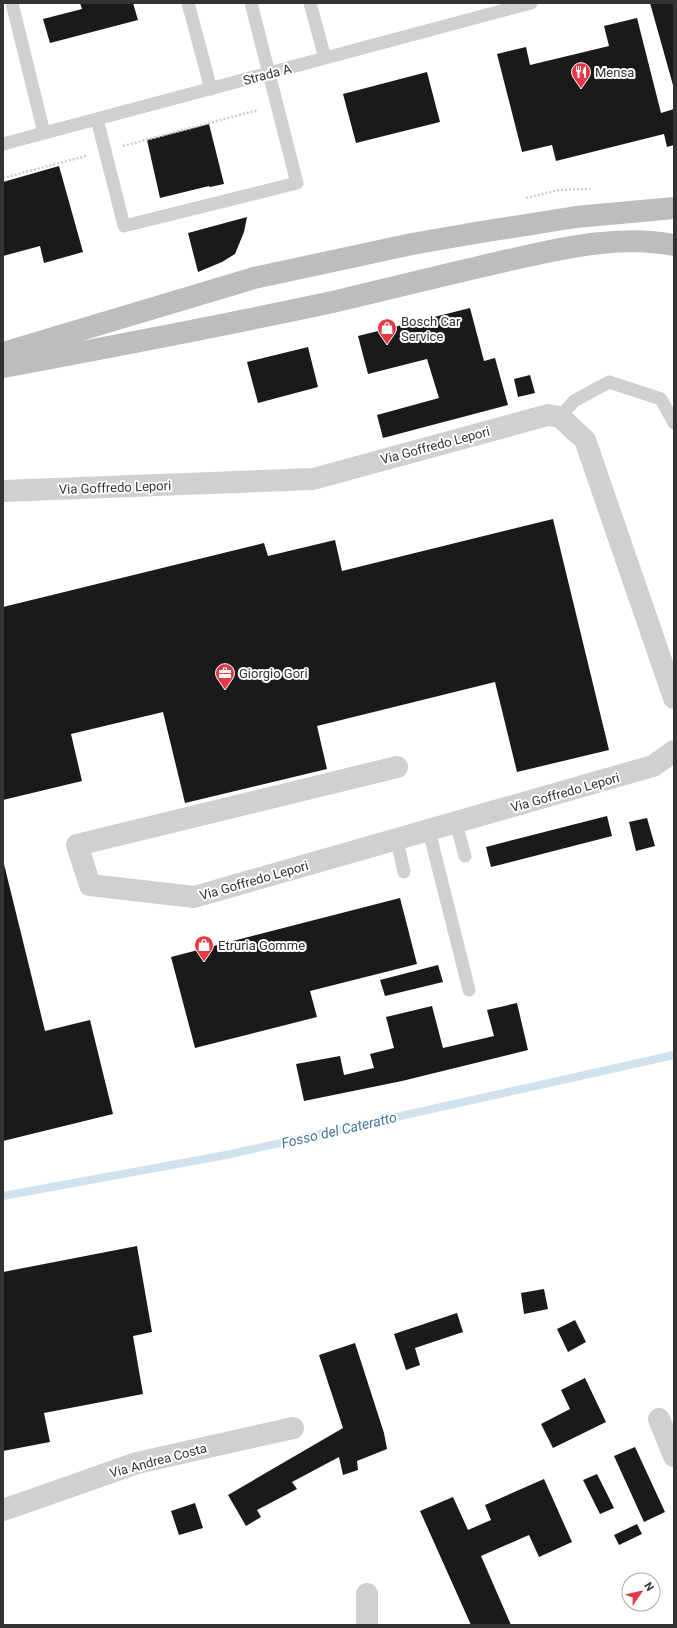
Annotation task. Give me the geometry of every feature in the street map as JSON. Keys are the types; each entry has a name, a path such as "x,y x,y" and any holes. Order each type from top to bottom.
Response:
{"main road":[{"path":"3,353 254,278 412,244 474,233 576,217 674,208"},
{"path":"3,367 156,339 330,302 567,247 625,241 658,242 674,245"}],"street":[{"name":"Via Goffredo Lepori","path":"3,491 313,479 548,415 560,417"},
{"path":"560,417 585,440 674,698"},
{"name":"Via Goffredo Lepori","path":"397,767 77,845 90,885 194,897 653,766 674,751"},
{"path":"658,1419 674,1456"},
{"name":"Via Andrea Costa","path":"3,1510 137,1463 293,1428"},
{"path":"367,1594 367,1625"}],"lane":[{"path":"12,3 44,133"},
{"path":"188,3 211,88"},
{"path":"97,119 124,226 297,183 251,3"},
{"path":"310,3 325,58"},
{"name":"Strada A","path":"3,144 531,3"},
{"path":"560,417 574,401 610,382 661,399 674,423"},
{"path":"456,823 465,856"},
{"path":"429,831 468,990"},
{"path":"397,840 404,872"}],"path":[{"path":"3,178 79,156 105,151 278,105"}],"building":[{"path":"80,3 133,3 138,20 50,43 43,19 82,9"},
{"path":"650,3 674,3 674,89 671,78"},
{"name":"Mensa","path":"637,18 661,113 674,109 674,145 667,147 664,134 556,161 552,145 522,152 497,54 526,47 530,65 609,46 604,26"},
{"path":"427,72 440,122 356,143 343,94"},
{"path":"209,124 224,184 209,186 160,198 147,140"},
{"path":"59,166 83,252 44,263 40,246 3,256 3,182"},
{"path":"247,217 244,232 235,254 222,262 198,272 188,233"},
{"path":"470,308 484,361 495,358 508,405 383,438 377,415 439,398 427,359 368,374 358,336"},
{"path":"308,347 318,387 258,403 247,362"},
{"path":"530,375 535,393 518,397 514,379"},
{"path":"553,519 609,750 517,772 495,682 317,726 327,769 185,803 163,712 71,734 82,781 3,800 3,607 264,543 268,556 335,540 342,571"},
{"path":"607,816 612,836 491,867 486,847"},
{"path":"647,818 655,846 636,851 629,822"},
{"path":"3,860 45,1031 90,1020 113,1114 3,1141"},
{"path":"400,898 417,964 310,991 317,1017 195,1048 171,957"},
{"path":"438,965 443,982 385,996 380,980"},
{"path":"517,1003 528,1050 402,1081 304,1101 296,1064 340,1056 344,1075 374,1068 370,1054 394,1048 386,1017 432,1006 443,1048 494,1036 487,1010"},
{"path":"137,1246 152,1332 133,1336 143,1394 44,1413 50,1442 3,1451 3,1272"},
{"path":"544,1289 548,1309 524,1314 521,1293"},
{"path":"457,1313 463,1332 415,1348 420,1365 406,1370 394,1334"},
{"path":"575,1320 586,1342 568,1352 557,1329"},
{"path":"355,1343 384,1433 387,1449 357,1461 358,1470 343,1475 339,1457 292,1482 297,1489 257,1510 261,1517 246,1526 228,1495 343,1428 319,1355"},
{"path":"585,1378 606,1422 553,1448 541,1424 570,1409 561,1390"},
{"path":"635,1447 665,1512 644,1522 614,1456"},
{"path":"597,1474 614,1508 600,1514 583,1480"},
{"path":"544,1479 572,1542 539,1557 529,1535 481,1556 511,1625 471,1625 420,1511 453,1497 468,1530 491,1520 485,1505"},
{"path":"195,1503 203,1528 179,1535 171,1511"},
{"path":"637,1524 642,1534 619,1545 614,1535"}],"waterway":[{"name":"Fosso del Cateratto","path":"3,1196 226,1155 674,1055"}],"place":[{"name":"Mensa","path":"581,89"},
{"name":"Bosch Car Service","path":"387,345"},
{"name":"Giorgio Gori","path":"225,690"},
{"name":"Etruria Gomme","path":"204,962"}]}
